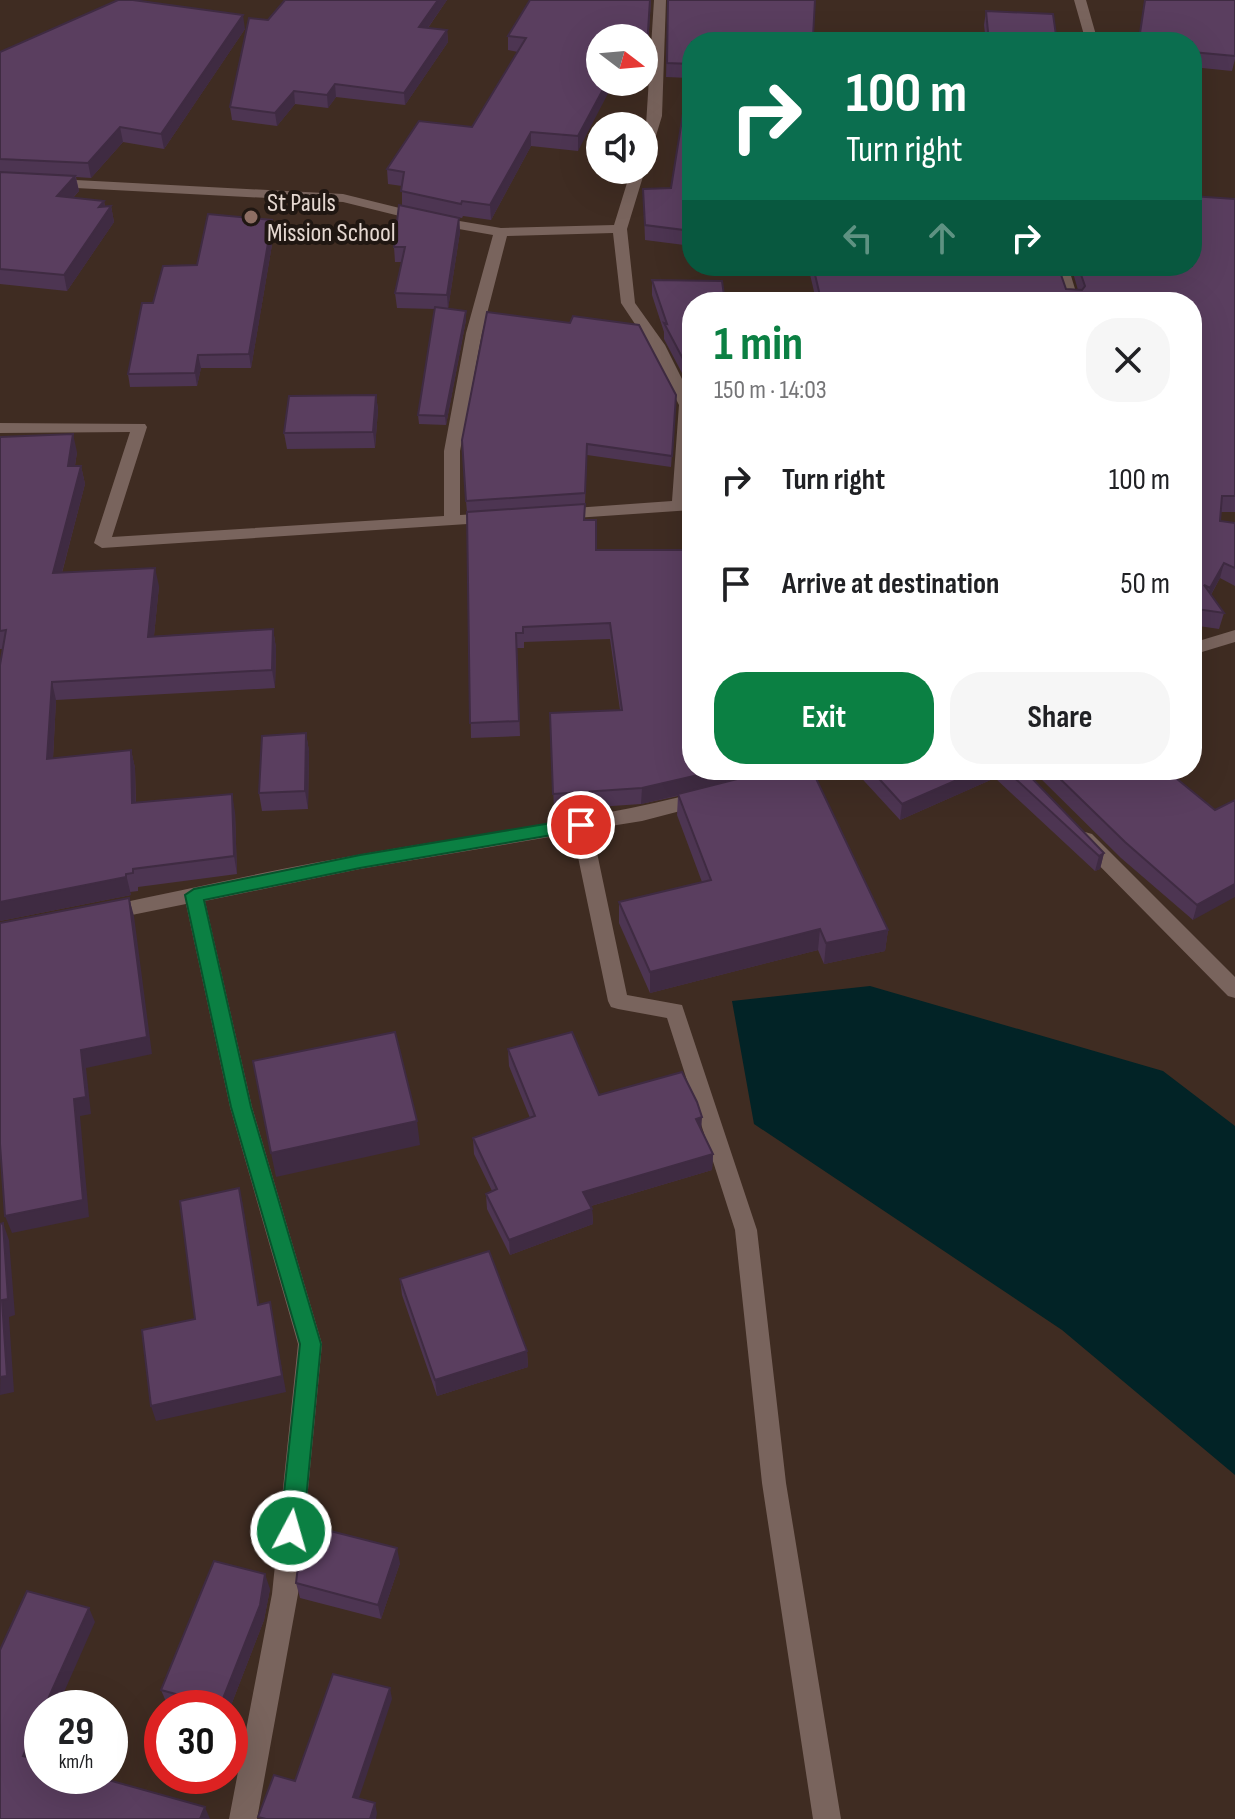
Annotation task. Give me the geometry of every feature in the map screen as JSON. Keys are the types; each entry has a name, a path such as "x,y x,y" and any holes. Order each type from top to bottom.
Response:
{"street":[{"path":"655,112 660,0"},
{"path":"1080,0 1089,32"},
{"path":"0,180 343,198 436,221 501,232 620,229"},
{"path":"634,184 620,229 628,303 657,345 682,395"},
{"path":"452,521 452,451 474,333 501,232"},
{"path":"0,428 139,427 102,543 513,517"},
{"path":"543,515 682,505"},
{"path":"1202,646 1235,636"},
{"path":"86,917 360,862 642,814 729,792"},
{"path":"581,825 618,1001 675,1011 746,1230 774,1483 827,1819"},
{"path":"1072,826 1235,990"},
{"path":"194,895 241,1107 310,1344 285,1594 243,1819"}],"water":[{"path":"870,986 1163,1071 1235,1126 1235,1475 1062,1330 754,1124 732,1001"}],"building":[{"path":"118,0 243,15 161,134 120,127 88,163 0,159 0,52"},
{"path":"285,0 438,0 419,27 447,30 404,93 335,84 327,95 294,91 275,113 230,107 249,18 268,20"},
{"path":"530,0 650,0 648,24 586,24 586,96 599,96 591,112 586,112 586,121 578,136 531,132 490,205 462,201 461,204 401,191 404,172 387,169 419,121 472,127 526,38 508,36"},
{"path":"668,0 815,0 813,32 682,32 682,64 667,63"},
{"path":"1145,0 1235,0 1235,56 1202,53 1202,32 1140,32"},
{"path":"986,11 1053,14 1056,32 988,32"},
{"path":"682,120 682,230 645,225 643,189 671,188"},
{"path":"0,172 75,176 57,196 104,201 99,207 111,206 64,275 0,269"},
{"path":"1202,197 1235,199 1235,496 1222,496 1220,521 1235,523 1235,568 1224,563 1210,588 1204,585 1224,613 1202,610 1202,292 819,292 815,276 1061,276 1066,289 1082,290 1085,286 1082,276 1202,276"},
{"path":"399,205 459,218 447,295 395,293 405,247 394,247"},
{"path":"208,214 272,220 249,354 198,355 195,373 128,374 142,303 153,303 163,266 197,265"},
{"path":"652,280 722,281 724,292 682,292 682,357 664,323 667,324"},
{"path":"435,307 466,311 445,416 418,415"},
{"path":"487,312 570,323 573,316 639,325 676,395 672,456 587,444 585,493 466,501 462,440"},
{"path":"376,395 373,432 284,433 289,396"},
{"path":"73,434 68,466 81,466 53,573 155,568 148,637 273,629 272,670 52,682 47,759 131,750 132,803 232,794 234,856 133,869 133,873 126,874 126,877 0,902 0,665 6,630 0,631 0,437"},
{"path":"585,504 584,520 596,520 596,550 682,550 682,779 642,788 553,794 550,713 622,710 610,623 523,627 523,633 516,633 519,721 470,723 467,512"},
{"path":"306,733 305,791 259,793 262,736"},
{"path":"733,780 817,780 888,930 826,943 820,929 650,972 619,902 711,880 678,794"},
{"path":"880,780 957,780 902,804"},
{"path":"1017,780 1034,780 1104,853 1099,856"},
{"path":"1061,780 1178,780 1215,810 1235,800 1235,884 1197,905 1125,842"},
{"path":"129,898 147,1037 81,1050 86,1097 74,1099 83,1200 5,1216 0,1144 0,923"},
{"path":"395,1032 417,1121 271,1153 253,1061"},
{"path":"572,1032 599,1095 682,1072 702,1117 696,1119 713,1154 583,1192 592,1209 509,1240 486,1194 497,1189 473,1138 535,1116 508,1049"},
{"path":"239,1188 258,1305 270,1302 282,1376 151,1406 142,1330 195,1319 180,1201"},
{"path":"3,1223 8,1299 2,1300 7,1376 0,1377 0,1224"},
{"path":"489,1251 527,1351 435,1380 400,1279"},
{"path":"303,1524 397,1548 378,1605 296,1583"},
{"path":"214,1561 265,1574 260,1605 226,1690 161,1690"},
{"path":"27,1591 89,1608 52,1690 24,1690 24,1794 128,1794 128,1785 144,1790 144,1794 158,1794 205,1807 200,1819 0,1819 0,1650"},
{"path":"333,1674 390,1688 353,1797 375,1803 370,1819 258,1817 274,1775 295,1781"}],"place":[{"name":"St Pauls Mission School","path":"251,217"}],"route":[{"path":"291,1531 310,1344 241,1107 194,895 360,862 581,825"}]}
